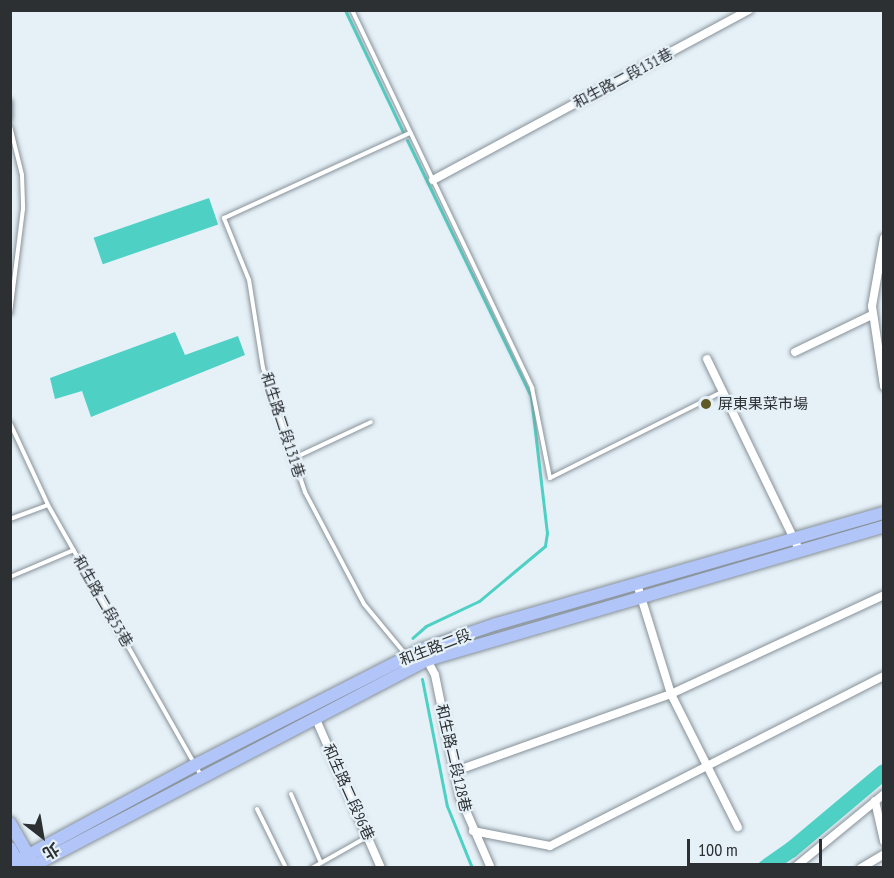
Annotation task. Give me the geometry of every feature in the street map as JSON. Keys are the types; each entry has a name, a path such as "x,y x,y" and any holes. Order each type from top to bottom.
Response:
{"main road":[{"name":"和生路二段","path":"797,545 884,513"},
{"name":"和生路二段","path":"25,864 198,770 425,655 797,545 884,526"},
{"name":"和生路二段","path":"198,770 315,717 411,662"},
{"path":"10,823 25,864"},
{"path":"10,848 25,864"}],"street":[{"name":"和生路二段131巷","path":"433,180 749,10"},
{"path":"884,238 872,315 884,386"},
{"path":"795,352 872,315"},
{"path":"707,359 797,545"},
{"path":"639,590 671,694 705,766 738,827"},
{"path":"456,771 671,694 884,595"},
{"name":"和生路二段128巷","path":"425,655 435,675 460,797 489,866"},
{"path":"473,831 549,846 884,676"},
{"name":"和生路二段96巷","path":"315,717 381,867"},
{"path":"795,867 884,794"},
{"path":"875,801 884,841"},
{"path":"861,867 884,854"}],"lane":[{"path":"352,10 532,388 550,478 723,392"},
{"path":"10,101 10,120"},
{"path":"10,126 22,176 23,209 10,313"},
{"name":"和生路二段131巷","path":"410,133 224,218 249,280 263,368 305,492 364,604 411,662"},
{"path":"292,459 371,422"},
{"name":"和生路二段53巷","path":"10,423 48,505 198,770"},
{"path":"10,519 48,505"},
{"path":"10,578 74,550"},
{"path":"291,795 321,862"},
{"path":"257,809 286,867"},
{"path":"312,867 368,837"}],"shaded area":[{"path":"209,198 218,224 103,264 94,238"},
{"path":"175,332 185,355 238,336 245,355 91,417 82,391 55,399 50,378"}],"waterway":[{"path":"345,10 403,132"},
{"path":"407,140 531,397 547,533 545,546 479,601 426,626 412,638"},
{"path":"422,679 447,806 472,868"},
{"path":"765,868 791,850 884,772"}],"place":[{"name":"屏東果菜市場","path":"706,404"}]}
